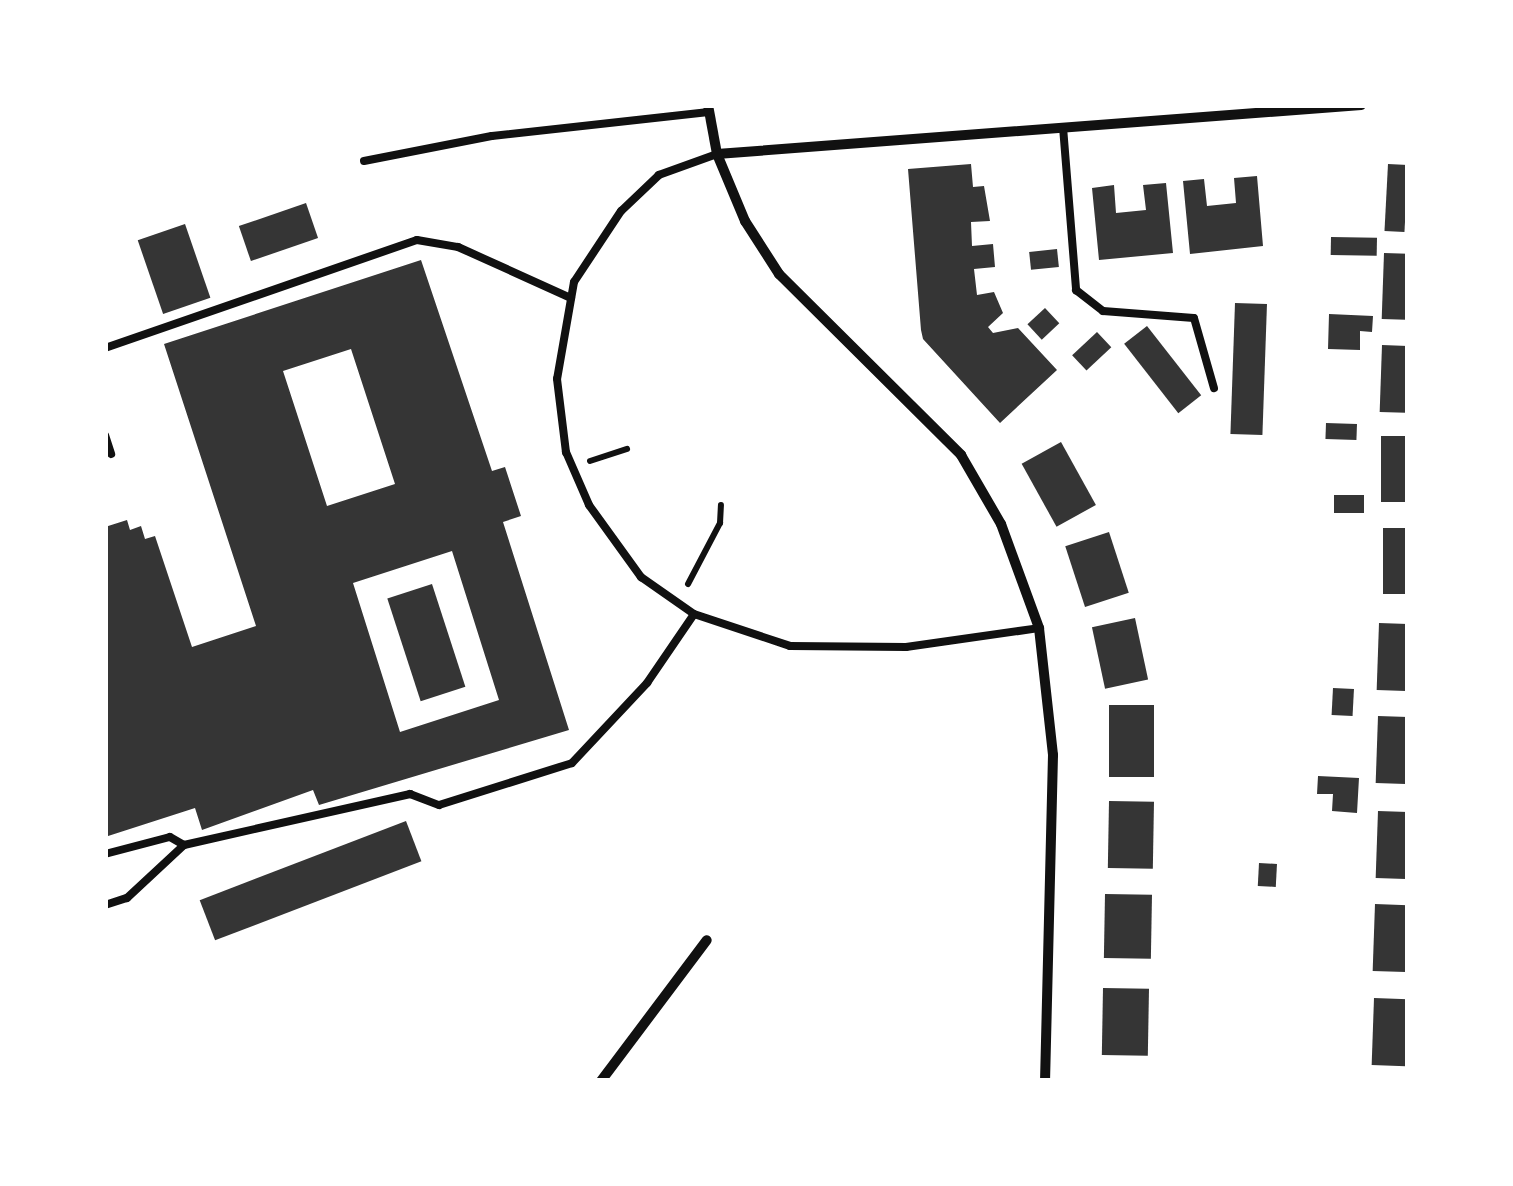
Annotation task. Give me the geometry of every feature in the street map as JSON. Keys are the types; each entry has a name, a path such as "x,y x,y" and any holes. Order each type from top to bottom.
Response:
{"street":[{"path":"716,154 1361,105"},
{"path":"709,108 716,154 744,221 780,274 961,454 1001,524 1039,628 1053,755 1044,1081"},
{"path":"601,1081 707,940"}],"lane":[{"path":"364,162 492,136 709,108"},
{"path":"1063,127 1076,290 1103,311 1194,318 1214,388"},
{"path":"716,154 659,175 621,211 574,282 557,379 572,468 589,505 641,577 694,614 790,646 906,647 1039,628"},
{"path":"105,348 417,240 458,248 571,298"},
{"path":"105,435 111,454"},
{"path":"105,906 127,898 184,845 410,794 439,804 572,764 647,683 694,614"},
{"path":"105,854 170,837 184,845"}],"path":[{"path":"572,468 627,448"},
{"path":"674,600 700,570 721,505"}],"building":[{"path":"971,164 973,187 984,186 990,221 971,222 972,246 993,244 995,267 974,269 977,295 994,292 1003,313 988,327 993,333 1018,328 1057,370 1000,423 923,339 921,330 908,169"},
{"path":"1388,164 1408,165 1404,232 1384,231"},
{"path":"1257,176 1263,246 1190,254 1183,181 1204,179 1207,206 1236,203 1234,178"},
{"path":"1166,183 1173,253 1099,260 1092,188 1114,185 1116,213 1146,210 1143,185"},
{"path":"306,203 318,238 251,261 239,226"},
{"path":"185,224 210,298 163,314 138,240"},
{"path":"1331,237 1377,238 1377,256 1331,255"},
{"path":"1057,249 1059,267 1031,270 1029,252"},
{"path":"1384,253 1408,254 1406,320 1382,319"},
{"path":"421,260 492,471 505,467 521,516 503,522 569,730 319,805 313,790 202,830 195,808 105,837 105,527 127,520 130,530 141,526 145,539 155,536 192,647 256,626 164,344","holes":["351,349 395,484 327,506 283,371","452,551 499,700 400,732 353,583"]},
{"path":"1235,303 1267,304 1262,435 1230,434"},
{"path":"1045,308 1059,323 1042,340 1027,324"},
{"path":"1329,314 1373,316 1372,332 1360,331 1360,350 1328,349"},
{"path":"1147,326 1201,395 1178,413 1124,344"},
{"path":"1097,332 1111,347 1086,371 1072,355"},
{"path":"1382,345 1408,346 1406,413 1380,412"},
{"path":"1326,423 1357,424 1356,440 1325,439"},
{"path":"1381,436 1408,436 1408,502 1381,502"},
{"path":"1061,442 1096,505 1057,527 1022,464"},
{"path":"1334,495 1364,495 1364,513 1334,513"},
{"path":"1383,528 1408,528 1408,594 1383,594"},
{"path":"1109,532 1129,593 1085,607 1065,546"},
{"path":"432,584 465,687 421,701 387,599"},
{"path":"1135,618 1148,680 1105,689 1092,627"},
{"path":"1379,623 1408,624 1406,691 1377,690"},
{"path":"1333,688 1354,689 1353,716 1332,715"},
{"path":"1109,705 1154,705 1154,777 1109,777"},
{"path":"1378,716 1408,717 1406,784 1376,783"},
{"path":"1318,776 1359,778 1357,813 1332,811 1333,794 1317,794"},
{"path":"1109,801 1154,802 1153,869 1108,868"},
{"path":"1378,811 1408,812 1406,879 1376,878"},
{"path":"406,821 421,861 215,940 200,900"},
{"path":"1259,863 1277,864 1276,887 1258,886"},
{"path":"1105,894 1152,895 1151,959 1104,958"},
{"path":"1375,904 1408,905 1406,972 1373,971"},
{"path":"1103,988 1149,989 1148,1056 1102,1055"},
{"path":"1374,998 1408,999 1406,1066 1372,1065"}]}
